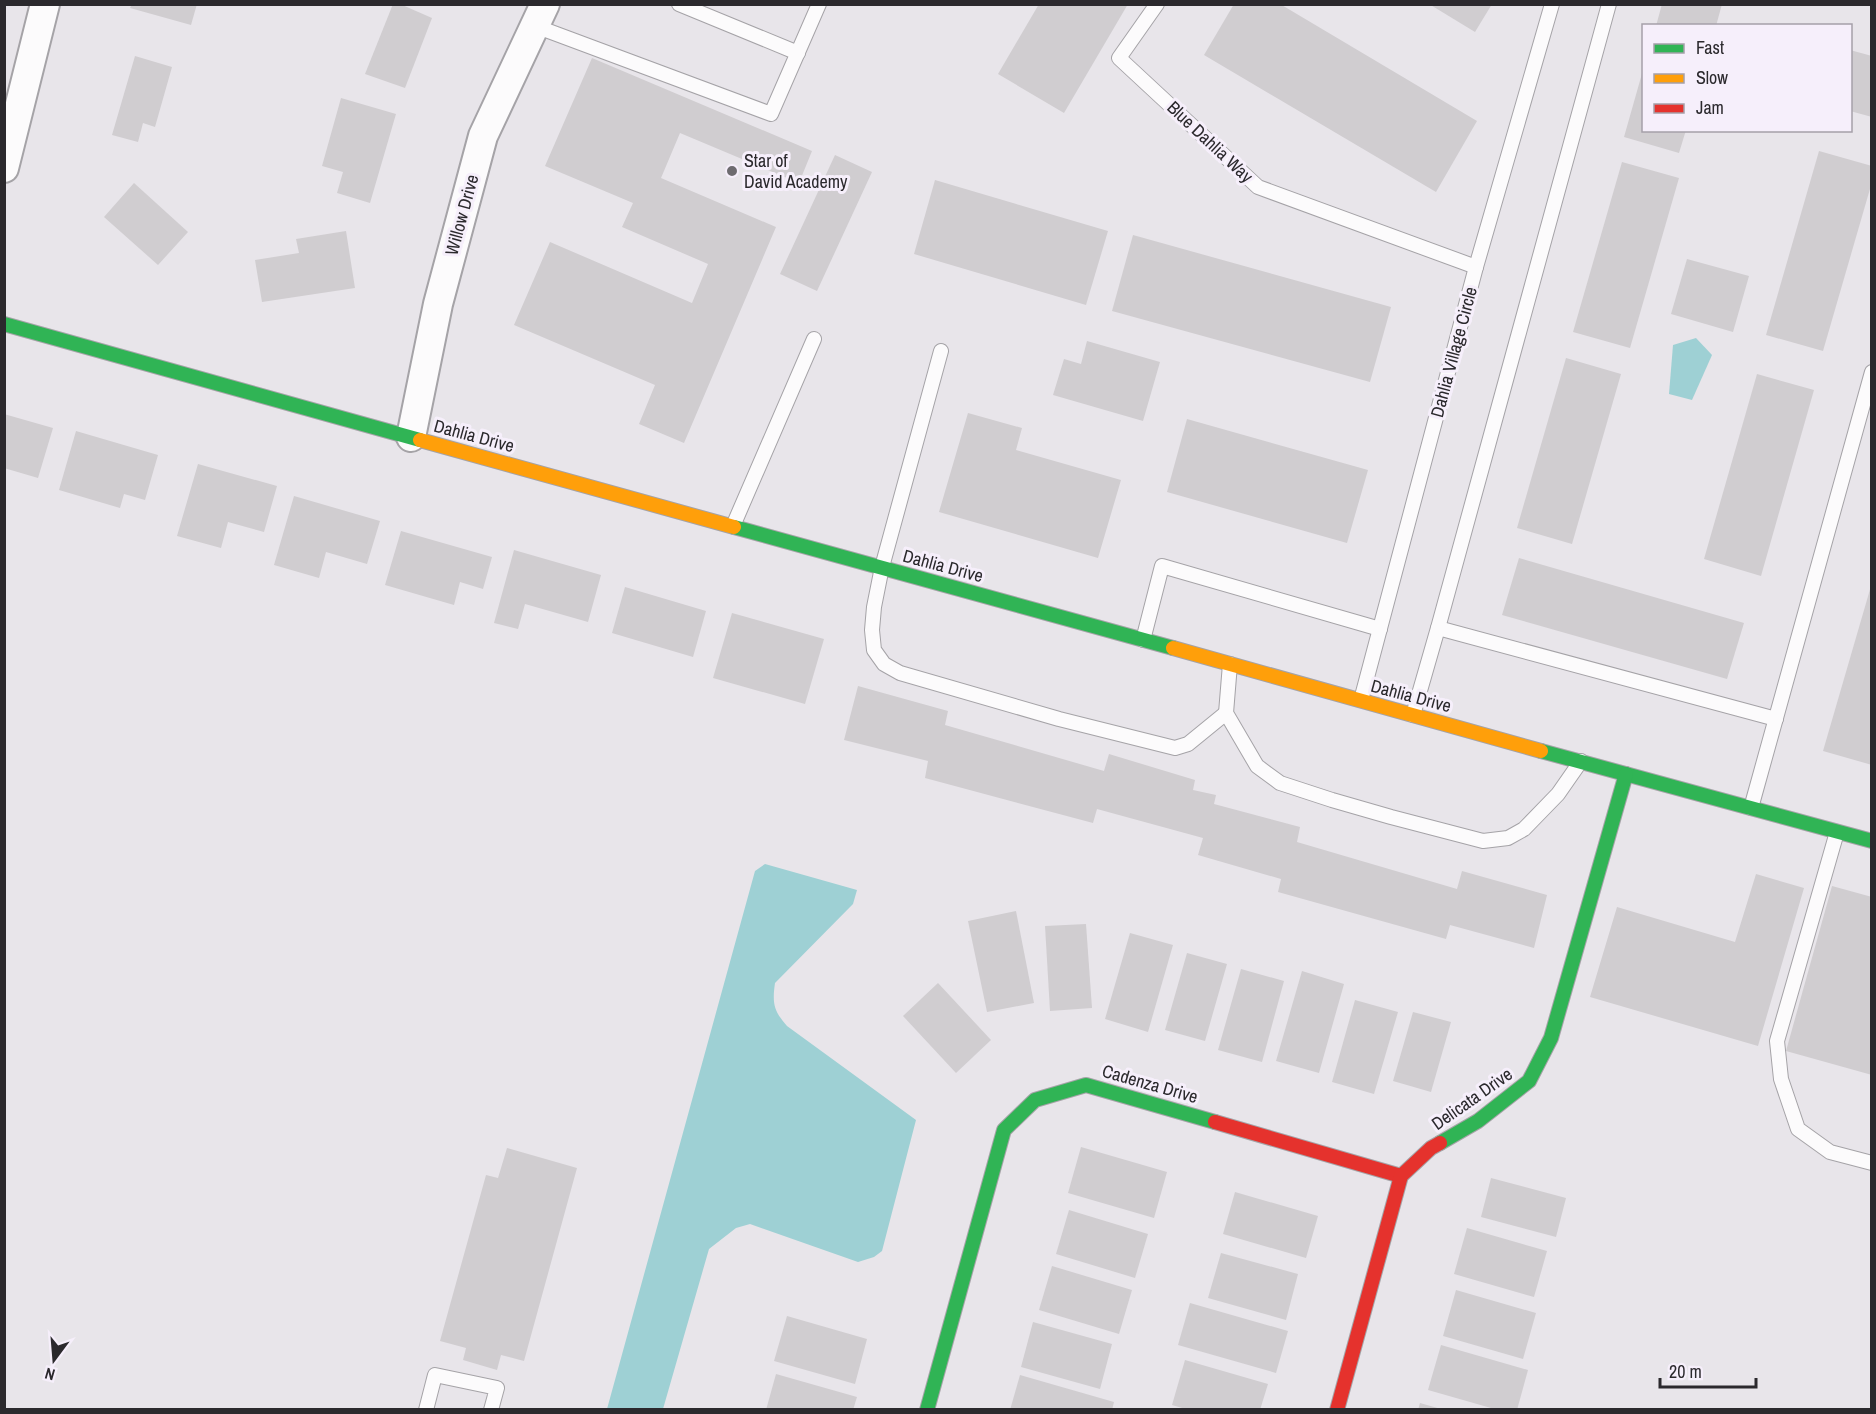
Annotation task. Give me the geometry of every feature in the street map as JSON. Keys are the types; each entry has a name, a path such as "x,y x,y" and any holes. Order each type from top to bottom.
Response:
{"street":[{"path":"4,168 45,4"},
{"name":"Willow Drive","path":"411,437 438,304 483,136 540,15"},
{"name":"Dahlia Drive","path":"4,324 1872,841"},
{"name":"Delicata Drive","path":"1401,1176 1431,1148 1478,1121 1529,1081 1551,1038 1626,774"},
{"name":"Cadenza Drive","path":"927,1410 1004,1130 1035,1100 1086,1085 1401,1176"},
{"path":"1337,1410 1401,1176"}],"lane":[{"path":"679,4 798,53"},
{"path":"540,15 771,114 819,4"},
{"name":"Blue Dahlia Way","path":"1157,4 1119,58 1258,187 1476,267"},
{"name":"Dahlia Village Circle","path":"1361,700 1476,267 1552,4"},
{"path":"1413,715 1609,4"},
{"path":"733,526 814,339"},
{"path":"940,351 882,567 874,607 872,630 874,650 884,664 900,673 1059,719 1175,748 1188,744 1226,713"},
{"path":"1751,808 1872,372"},
{"path":"1143,640 1162,566 1380,629"},
{"path":"1438,628 1776,719"},
{"path":"1230,664 1226,713 1257,765 1280,783 1332,800 1483,841 1508,838 1524,829 1558,794 1581,761"},
{"path":"1838,831 1777,1041 1781,1079 1798,1129 1830,1152 1872,1163"},
{"path":"426,1410 435,1375 497,1388 491,1410"}],"water":[{"path":"1696,338 1712,355 1692,400 1669,394 1673,345"},
{"path":"765,864 857,890 853,904 775,983 774,1002 779,1016 787,1026 916,1120 882,1251 874,1257 858,1262 750,1224 736,1228 709,1249 663,1409 607,1409 755,871"}],"building":[{"path":"132,4 197,4 191,25 130,8"},
{"path":"393,4 400,4 432,18 405,88 365,74"},
{"path":"1039,4 1128,4 1064,113 998,74"},
{"path":"1234,4 1280,4 1477,121 1436,192 1204,55"},
{"path":"1429,4 1492,4 1475,32"},
{"path":"1662,4 1722,4 1717,24 1657,24"},
{"path":"1852,51 1872,56 1872,117 1852,112"},
{"path":"135,56 172,67 155,127 143,123 138,142 112,135"},
{"path":"592,58 812,151 799,183 680,133 661,178 776,227 684,443 639,424 655,385 514,325 550,242 692,303 708,264 622,227 633,203 545,166"},
{"path":"1642,74 1642,132 1685,132 1679,153 1624,137"},
{"path":"341,98 396,114 370,203 337,193 343,172 322,166"},
{"path":"1819,151 1872,166 1872,182 1823,351 1766,335"},
{"path":"835,155 872,172 817,291 780,274"},
{"path":"1622,162 1679,178 1630,348 1573,332"},
{"path":"935,180 1108,231 1086,305 914,254"},
{"path":"134,183 188,232 158,265 104,217"},
{"path":"346,231 355,288 262,302 255,260 299,253 296,239"},
{"path":"1133,235 1391,307 1370,382 1112,311"},
{"path":"1687,259 1749,276 1733,332 1671,314"},
{"path":"1087,341 1160,362 1143,421 1053,395 1064,359 1081,364"},
{"path":"1566,358 1621,374 1572,544 1517,528"},
{"path":"1757,374 1814,390 1761,576 1704,559"},
{"path":"968,413 1022,428 1016,450 1121,480 1098,558 939,512"},
{"path":"4,414 53,428 38,478 4,468"},
{"path":"1187,419 1368,470 1347,543 1167,492"},
{"path":"76,431 158,455 145,500 124,494 120,508 59,490"},
{"path":"198,464 277,486 264,532 228,522 221,548 177,536"},
{"path":"294,496 380,521 367,564 326,552 319,578 274,565"},
{"path":"401,531 492,557 483,589 460,582 454,605 385,585"},
{"path":"514,550 601,575 588,622 525,604 518,629 494,623"},
{"path":"1519,558 1744,623 1727,679 1502,615"},
{"path":"1872,586 1872,765 1823,751"},
{"path":"625,587 706,611 693,657 612,633"},
{"path":"732,613 824,639 805,704 713,678"},
{"path":"858,686 948,711 945,725 1104,771 1109,754 1195,780 1193,790 1216,795 1214,804 1300,827 1297,842 1457,889 1462,871 1547,895 1534,948 1450,925 1446,939 1278,892 1281,879 1198,855 1203,838 1097,809 1093,823 925,778 928,761 844,740"},
{"path":"1756,874 1804,888 1758,1046 1590,997 1617,907 1735,942"},
{"path":"1832,886 1872,897 1872,1075 1786,1051"},
{"path":"1016,911 1034,1003 987,1012 968,921"},
{"path":"1086,924 1092,1008 1050,1011 1045,926"},
{"path":"1130,933 1173,945 1148,1032 1105,1019"},
{"path":"1187,953 1227,964 1205,1041 1165,1030"},
{"path":"1241,969 1284,981 1262,1062 1218,1050"},
{"path":"1302,971 1344,984 1319,1073 1276,1061"},
{"path":"938,983 991,1040 956,1073 903,1016"},
{"path":"1355,1000 1398,1012 1374,1094 1332,1082"},
{"path":"1413,1012 1451,1022 1431,1092 1393,1081"},
{"path":"1081,1147 1167,1172 1154,1218 1068,1193"},
{"path":"507,1148 577,1168 524,1361 501,1355 497,1370 463,1360 466,1348 440,1341 486,1175 498,1178"},
{"path":"1491,1178 1566,1198 1556,1237 1481,1217"},
{"path":"1235,1192 1318,1216 1306,1258 1223,1234"},
{"path":"1069,1210 1148,1234 1135,1278 1056,1254"},
{"path":"1467,1228 1547,1251 1534,1297 1454,1274"},
{"path":"1221,1253 1298,1274 1286,1320 1208,1298"},
{"path":"1052,1266 1132,1290 1119,1334 1039,1310"},
{"path":"1456,1290 1536,1313 1523,1359 1443,1336"},
{"path":"1190,1303 1288,1331 1276,1373 1178,1345"},
{"path":"787,1316 867,1339 855,1384 774,1361"},
{"path":"1033,1322 1112,1344 1100,1389 1021,1367"},
{"path":"1441,1345 1528,1370 1517,1410 1498,1410 1428,1390"},
{"path":"1185,1360 1268,1384 1260,1410 1189,1410 1172,1405"},
{"path":"776,1374 857,1397 853,1410 766,1410"},
{"path":"1020,1375 1114,1402 1112,1410 1010,1410"},
{"path":"1420,1403 1441,1409 1441,1410 1418,1410"}],"traffic: fast":[{"path":"4,324 420,440"},
{"path":"734,527 1173,648"},
{"path":"1541,751 1872,841"},
{"path":"1440,1143 1478,1121 1529,1081 1551,1038 1626,774"},
{"path":"927,1410 1004,1130 1035,1100 1086,1085 1215,1122"}],"traffic: slow":[{"path":"420,440 734,527"},
{"path":"1173,648 1541,751"}],"traffic: jam":[{"path":"1215,1122 1401,1176"},
{"path":"1337,1410 1401,1176 1431,1148 1440,1143"}],"place":[{"name":"Star of David Academy","path":"732,171"}]}
